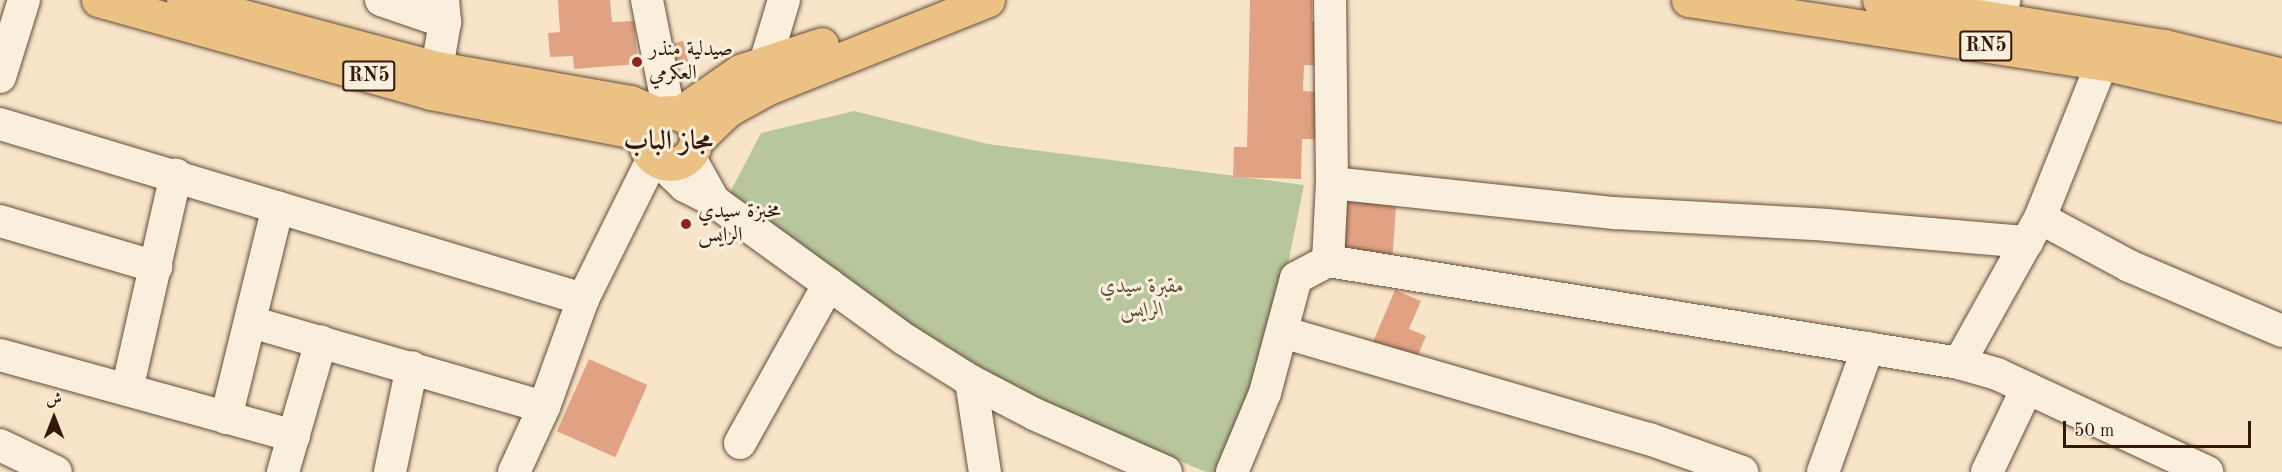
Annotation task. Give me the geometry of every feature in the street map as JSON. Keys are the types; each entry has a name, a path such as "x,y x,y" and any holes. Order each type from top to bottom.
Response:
{"main road":[{"name":"RN5","path":"98,0 430,93 669,136"},
{"name":"RN5","path":"183,0 437,68 630,102 669,136"},
{"path":"669,136 740,71 851,33 929,0"},
{"path":"669,136 728,110 766,89 988,0"},
{"name":"RN5","path":"1688,0 2102,63 2282,105"},
{"name":"RN5","path":"1879,0 1972,13 2164,46 2282,75"}],"street":[{"path":"0,77 24,0"},
{"path":"381,0 444,11 437,68"},
{"path":"647,0 669,136 685,186 714,201 904,339 971,381 1034,414 1151,469"},
{"path":"765,63 784,0"},
{"path":"1328,261 1332,183 1330,0"},
{"path":"1972,13 2004,0"},
{"path":"1959,363 2034,230 2102,63"},
{"path":"0,124 583,299"},
{"path":"519,470 583,299 669,136"},
{"path":"127,390 176,175"},
{"path":"1332,183 1614,213 1827,225 2034,230 2129,266 2282,331"},
{"path":"226,418 278,207"},
{"path":"0,221 156,267"},
{"path":"1232,472 1265,393 1296,278 1328,261 1959,363 2027,388 2207,472"},
{"path":"740,443 829,284"},
{"path":"251,322 544,407"},
{"path":"1282,332 1505,400 1649,439 1742,472"},
{"path":"283,472 321,341"},
{"path":"1823,472 1868,348"},
{"path":"0,355 294,436"},
{"path":"390,472 412,367"},
{"path":"971,381 986,472"},
{"path":"1987,472 2027,388"},
{"path":"0,445 56,472"}],"green space":[{"name":"مقبرة سيدي الرايس","path":"854,111 988,144 1304,185 1263,387 1225,472 1206,472 970,372 725,202 761,133"}],"building":[{"path":"558,0 610,0 612,22 634,21 638,64 574,69 573,56 550,57 548,33 560,32"},
{"path":"1250,0 1312,0 1312,22 1326,22 1325,66 1304,65 1303,91 1320,92 1319,139 1302,139 1301,179 1233,177 1234,147 1247,147"},
{"path":"683,41 688,61 669,66 664,46"},
{"path":"1348,191 1397,194 1392,261 1343,258"},
{"path":"1395,290 1421,301 1409,329 1426,336 1413,367 1370,349"},
{"path":"589,359 647,385 615,457 557,431"}],"place":[{"name":"صيدلية منذر العكرمي","path":"637,62"},
{"name":"مخبزة سيدي الرايس","path":"686,224"}],"district":[{"name":"مجاز الباب","path":"668,142"}]}
